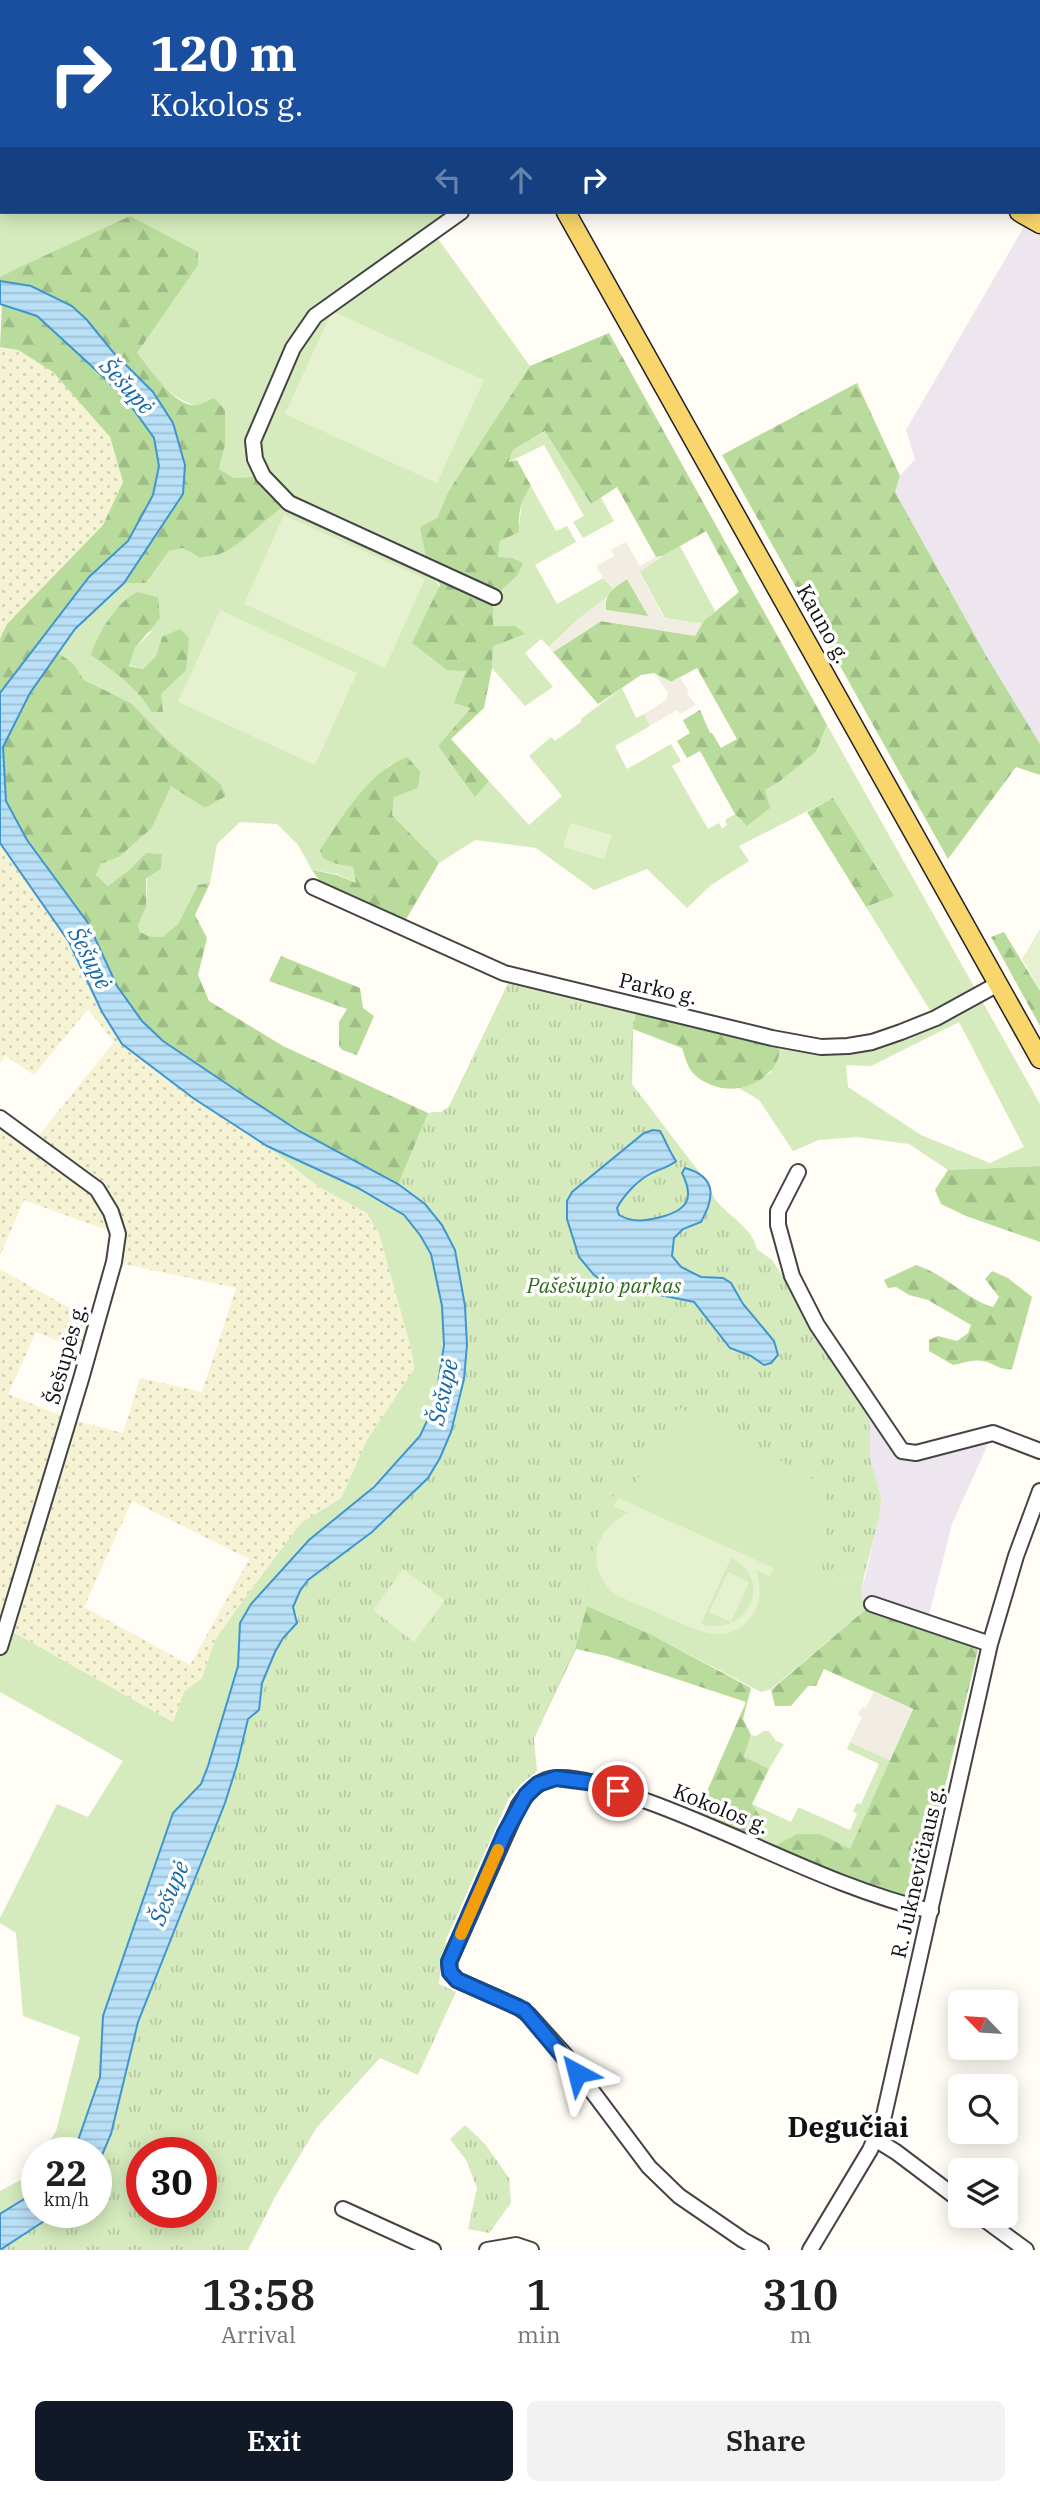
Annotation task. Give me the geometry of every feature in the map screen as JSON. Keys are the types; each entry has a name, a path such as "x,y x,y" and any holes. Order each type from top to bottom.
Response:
{"main road":[{"name":"Kauno g.","path":"567,214 1040,1059"},
{"path":"1022,214 1040,225"}],"street":[{"path":"458,214 315,316 293,348 253,440 255,459 263,476 289,503 494,597"},
{"name":"Parko g.","path":"313,887 504,973 821,1047 872,1042 901,1032 936,1018 998,984"},
{"name":"Šešupės g.","path":"0,1118 97,1189 111,1212 118,1234 114,1262 81,1379 0,1647"},
{"path":"798,1172 778,1211 778,1225 792,1276 817,1325 902,1451 916,1453 993,1433 1040,1451"},
{"name":"R. Juknevičiaus g.","path":"810,2250 875,2139 889,2095 990,1644 1016,1556 1040,1491"},
{"path":"872,1604 990,1644"},
{"name":"Kokolos g.","path":"761,2250 688,2202 649,2167 565,2055 524,2010 457,1980 450,1972 449,1962 519,1805 526,1795 546,1780 556,1778 595,1783 698,1820 842,1883 931,1911"},
{"path":"875,2139 948,2191"},
{"path":"343,2209 433,2250"},
{"path":"997,2228 1026,2250"},
{"path":"487,2250 516,2245 531,2250"}],"shaded area":[{"path":"1025,225 1040,235 1040,744 987,657 895,492 900,476 915,459 906,430"},
{"path":"0,347 18,350 53,372 110,437 123,482 103,525 7,624 0,639"},
{"path":"626,542 640,566 663,556 639,572 664,618 702,624 695,636 601,621 553,652 549,647 577,620 606,598 606,610 649,616 627,579 613,588 596,566 614,556 611,550"},
{"path":"654,673 671,682 680,677 689,692 687,694 696,705 680,714 677,710 650,726 644,714 666,700 668,693"},
{"path":"0,843 69,942 102,1012 122,1044 193,1098 267,1146 317,1186 367,1213 379,1234 411,1348 414,1369 367,1440 341,1498 301,1523 215,1640 202,1678 184,1693 173,1722 6,1628 0,1647 0,1269 96,1323 82,1351 36,1332 8,1394 69,1419 123,1433 140,1378 202,1392 236,1288 114,1262 118,1234 24,1200 0,1256 0,1112 36,1139 114,1042 88,1009 34,1075 5,1056 0,1063","holes":["132,1501 249,1559 190,1665 84,1607"]},
{"path":"868,1414 888,1431 902,1451 993,1433 952,1524 927,1623 863,1601 861,1594 881,1499 870,1459"},
{"path":"874,1691 913,1709 890,1760 850,1742 862,1717 858,1714 862,1707 866,1708"}],"green space":[{"path":"0,214 458,214 433,232 530,366 448,492 437,518 428,567 451,616 462,653 472,708 438,746 475,796 489,781 529,825 562,796 529,756 551,737 555,741 581,722 581,719 622,688 636,718 644,714 650,726 615,746 627,769 671,744 681,761 672,766 708,829 719,823 722,829 727,825 725,820 735,814 742,822 765,790 816,752 827,725 1040,1104 1040,1166 948,1170 909,1144 857,1137 819,1140 793,1151 759,1100 739,1088 771,1073 768,1042 811,1052 849,1053 894,1042 938,1023 866,907 893,896 833,798 739,846 749,861 711,885 687,908 647,869 594,890 536,848 475,840 439,863 392,815 394,797 391,764 357,797 320,850 337,864 353,867 356,883 337,874 312,870 298,845 277,824 240,822 217,844 210,883 198,886 178,924 162,937 148,936 140,932 138,925 145,906 147,889 146,853 108,886 96,875 101,864 119,857 152,828 171,785 205,808 226,796 221,784 171,744 131,703 84,680 73,663 58,653 75,629 124,583 146,583 169,551 183,548 200,558 246,537 271,514 289,503 263,476 234,478 219,469 225,445 197,406 170,392 137,353 142,344 130,216 0,277","holes":["152,631 135,648 129,665 143,669 156,656 162,637 161,694 151,712 132,688 92,655","959,1022 1024,1147 990,1163 921,1135 848,1087 846,1065 871,1066"]},
{"path":"130,216 198,252 198,265 137,353 172,395 181,401 198,405 214,398 225,410 225,445 219,469 234,478 263,476 289,503 240,542 220,554 200,558 183,548 169,551 146,583 124,583 183,494 113,352 87,320 31,286 0,281 0,277"},
{"path":"2,303 37,316 123,395 154,438 159,466 153,495 128,541 89,577 0,693 0,639 7,624 103,525 123,482 110,437 53,372 18,350 0,347"},
{"path":"332,311 484,380 437,483 285,414"},
{"path":"609,333 827,725 816,752 765,790 770,808 747,826 735,814 700,751 687,758 677,741 690,733 683,720 700,710 710,733 721,748 737,739 697,668 671,682 654,673 641,675 598,704 553,652 601,621 694,635 705,620 739,592 706,531 663,556 656,557 617,487 591,504 545,431 513,450 508,462 517,460 531,486 520,508 519,532 500,541 498,557 512,558 523,563 517,576 494,597 493,626 515,626 525,634 493,646 492,668 484,708 451,739 489,781 475,797 438,746 471,708 454,703 466,671 447,670 412,643 440,585 428,567 420,527 437,518 448,492 530,366"},
{"path":"857,383 900,476 895,492 987,657 1040,744 1040,775 1016,767 948,859 722,455"},
{"path":"546,431 591,503 600,496 614,521 583,538 573,522 584,516 544,445 507,463 513,450"},
{"path":"531,486 556,531 567,526 576,542 535,565 557,604 603,578 613,588 606,598 577,620 549,647 541,639 525,653 553,687 525,706 492,668 493,646 515,626 493,626 494,597 517,576 512,558 498,558 500,541 518,532 523,496"},
{"path":"284,515 425,579 385,668 244,604"},
{"path":"680,546 715,611 702,624 665,618 639,571"},
{"path":"627,579 649,617 605,610 611,592"},
{"path":"138,592 158,597 160,618 135,648 129,666 143,669 156,656 162,637 180,629 189,638 186,670 161,694 163,712 151,712 132,688 91,655 109,619 123,602"},
{"path":"220,610 357,673 315,765 178,702"},
{"path":"58,653 73,663 84,680 131,703 171,744 221,784 226,796 205,808 171,786 152,828 119,857 101,864 96,875 108,886 146,853 162,854 161,869 146,878 146,907 138,925 140,932 148,936 162,937 178,924 198,885 210,883 195,915 207,938 198,975 209,1001 283,1046 428,1113 441,1112 449,1107 509,982 768,1042 779,1049 776,1063 760,1080 739,1088 727,1089 708,1084 693,1073 682,1048 633,1029 632,1084 685,1394 636,1482 602,1503 591,1557 587,1606 650,1634 751,1688 743,1719 751,1735 744,1757 769,1769 752,1804 762,1819 753,1844 697,1814 746,1702 607,1656 576,1649 534,1738 154,2137 126,2137 126,2173 112,2193 112,2137 502,1362 398,1184 299,1131 163,1041 142,1021 117,986 88,923 27,840 6,801 3,747 30,693"},
{"path":"407,757 420,771 418,788 394,797 392,815 439,863 405,921 320,881 312,870 337,875 356,883 353,867 323,858 320,850 368,784 393,764"},
{"path":"833,798 894,896 866,907 807,812"},
{"path":"570,823 612,835 604,859 563,847"},
{"path":"1040,929 1040,991 1022,959"},
{"path":"1004,932 1040,991 1040,1026 991,937"},
{"path":"281,956 360,988 363,1008 374,1016 357,1055 342,1050 339,1046 339,1022 347,1009 269,981"},
{"name":"Pašešupio parkas","path":"509,982 636,1011 631,1043 632,1084 709,1185 718,1203 748,1231 757,1249 772,1260 812,1331 868,1414 870,1459 881,1498 879,1518 864,1576 836,1583 824,1575 822,1561 828,1512 820,1489 809,1476 678,1407 636,1482 602,1503 591,1557 587,1606 575,1649 534,1738 537,1771 509,1798 445,1942 450,1946 441,1965 439,1984 456,1992 418,2075 380,2058 317,2127 275,2197 248,2250 1,2250 34,2228 112,2228 112,2137 110,2137 138,2022 225,1803 248,1719 259,1710 260,1692 268,1666 281,1641 298,1619 293,1607 308,1580 372,1532 428,1478 440,1458 467,1345 465,1306 455,1250 442,1225 425,1204 398,1184 428,1113 441,1112 449,1107"},
{"path":"267,1146 336,1177 387,1204 418,1230 430,1251 438,1275 443,1328 435,1402 421,1436 240,1623 238,1666 208,1766 201,1784 186,1798 103,2016 100,2077 80,2137 52,2137 80,2037 23,2016 16,1933 0,1923 0,1918 57,1804 88,1817 123,1761 0,1692 0,1647 6,1628 173,1722 184,1692 202,1678 215,1640 301,1523 341,1498 367,1440 414,1369 411,1348 379,1234 367,1213 317,1186"},
{"path":"1040,1166 1040,1242 966,1216 941,1204 935,1190 948,1170"},
{"path":"772,1260 812,1331 868,1414 870,1459 881,1498 879,1518 868,1506 836,1583 864,1576 861,1594 863,1601 872,1604 771,1689 761,1692 650,1634 587,1606 591,1557 602,1503 636,1482 685,1394"},
{"path":"916,1265 993,1307 999,1297 985,1279 992,1271 1008,1278 1032,1297 1012,1369 979,1361 953,1365 929,1351 929,1340 938,1336 957,1341 968,1333 971,1325 928,1300 909,1295 896,1287 888,1288 884,1280"},
{"path":"618,1498 774,1568 770,1576 756,1570 760,1595 751,1617 732,1632 711,1633 616,1595 599,1573 597,1562 597,1550 607,1529 629,1513 614,1506","holes":["731,1558 744,1567 751,1578 753,1591 743,1614 732,1622 718,1626 701,1624"]},
{"path":"403,1569 445,1600 414,1642 373,1610"},
{"path":"728,1572 749,1582 731,1622 709,1612"},
{"path":"872,1604 927,1623 978,1650 918,1898 842,1883 768,1850 797,1834 820,1834 850,1849 913,1709 824,1669 816,1686 808,1686 791,1706 775,1706 771,1690"},
{"path":"769,1731 776,1741 784,1744 769,1769 744,1758 751,1735 756,1736"},
{"path":"850,1742 890,1760 850,1850 768,1850 753,1844 762,1819 752,1804 791,1822 800,1808 850,1830 857,1814 853,1811 857,1803 861,1804 879,1764 847,1749"},
{"path":"465,2125 485,2144 509,2178 511,2203 489,2233 468,2229 477,2188 466,2160 450,2139"},
{"path":"21,2180 21,2201 0,2214 0,2191"},
{"path":"34,2228 88,2228 73,2250 1,2250"}],"water":[{"name":"Šešupė","path":"0,281 31,286 72,306 153,392 173,423 185,465 183,494 124,583 75,629 30,693 3,747 6,801 27,840 88,923 117,986 142,1021 163,1041 299,1131 398,1184 425,1204 442,1225 455,1250 465,1306 467,1345 464,1379 451,1432 440,1458 428,1478 372,1532 308,1580 293,1607 297,1623 283,1638 262,1683 259,1710 248,1719 225,1803 138,2022 110,2137 79,2137 100,2077 103,2016 173,1813 201,1784 208,1766 238,1666 240,1623 251,1604 309,1540 374,1487 420,1436 435,1404 444,1345 442,1306 431,1254 404,1215 358,1188 267,1146 193,1098 122,1044 102,1012 69,942 0,843 0,693 89,577 128,541 153,495 159,466 154,438 123,395 37,316 0,304"},
{"path":"660,1131 676,1161 636,1184 617,1208 619,1215 640,1220 677,1211 688,1197 682,1173 685,1168 703,1177 710,1190 709,1205 701,1222 683,1229 674,1238 672,1256 681,1267 701,1277 723,1278 731,1283 743,1304 774,1341 778,1355 771,1363 764,1365 751,1356 730,1348 694,1302 633,1292 607,1284 594,1275 579,1257 567,1219 567,1201 572,1192 644,1133"},
{"path":"21,2201 21,2228 34,2228 0,2250 0,2214"}],"slow traffic":[{"path":"461,1934 498,1850"}],"district":[{"name":"Degučiai","path":"848,2127"}],"route":[{"path":"577,2073 565,2055 524,2010 457,1980 448,1968 505,1833 526,1795 538,1784 556,1778 595,1783 618,1791"}]}
